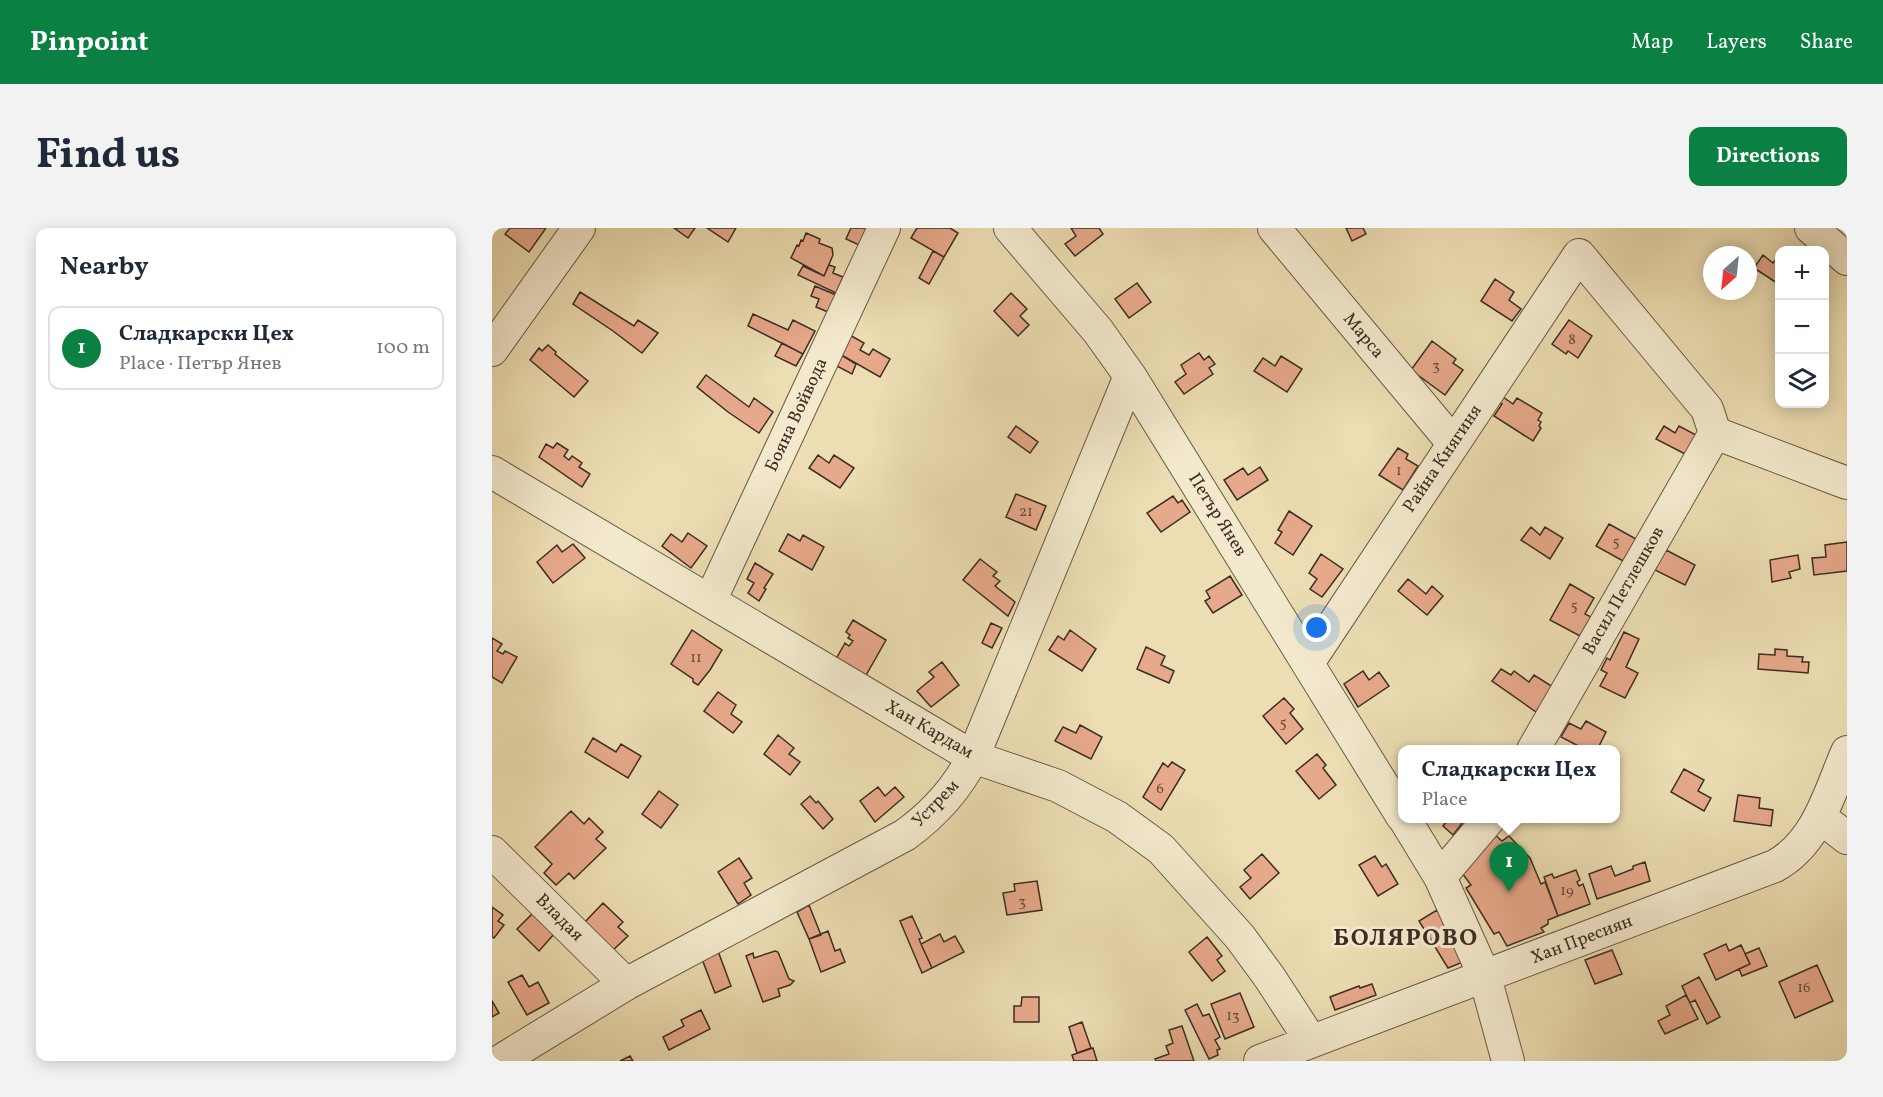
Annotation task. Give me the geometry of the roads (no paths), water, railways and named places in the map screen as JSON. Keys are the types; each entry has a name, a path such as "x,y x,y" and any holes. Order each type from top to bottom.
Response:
{"street":[{"path":"492,350 579,228"},
{"name":"Бояна Войвода","path":"710,602 884,228"},
{"name":"Петър Янев","path":"1010,228 1098,331 1130,376 1398,809"},
{"name":"Марса","path":"1274,228 1453,443"},
{"path":"1811,228 1847,259"},
{"name":"Райна Княгиня","path":"1308,663 1579,255 1707,409 1715,433"},
{"name":"Устрем","path":"500,1061 626,984 905,835 933,813 956,788 973,757 1130,376"},
{"path":"1715,433 1847,483"},
{"name":"Васил Петлешков","path":"1536,745 1715,433"},
{"name":"Хан Кардам","path":"492,472 973,757 1058,786 1117,817 1161,849 1240,937 1311,1041"},
{"name":"Хан Пресиян","path":"1260,1061 1784,862 1812,832 1847,752"},
{"path":"1820,817 1847,838"},
{"name":"Петър Янев","path":"1407,823 1440,877 1485,977 1508,1061"},
{"path":"1440,877 1487,823"},
{"name":"Владая","path":"492,852 626,984"}],"place":[{"name":"Сладкарски Цех","path":"1509,892"}],"district":[{"name":"БОЛЯРОВО","path":"1406,939"}]}
